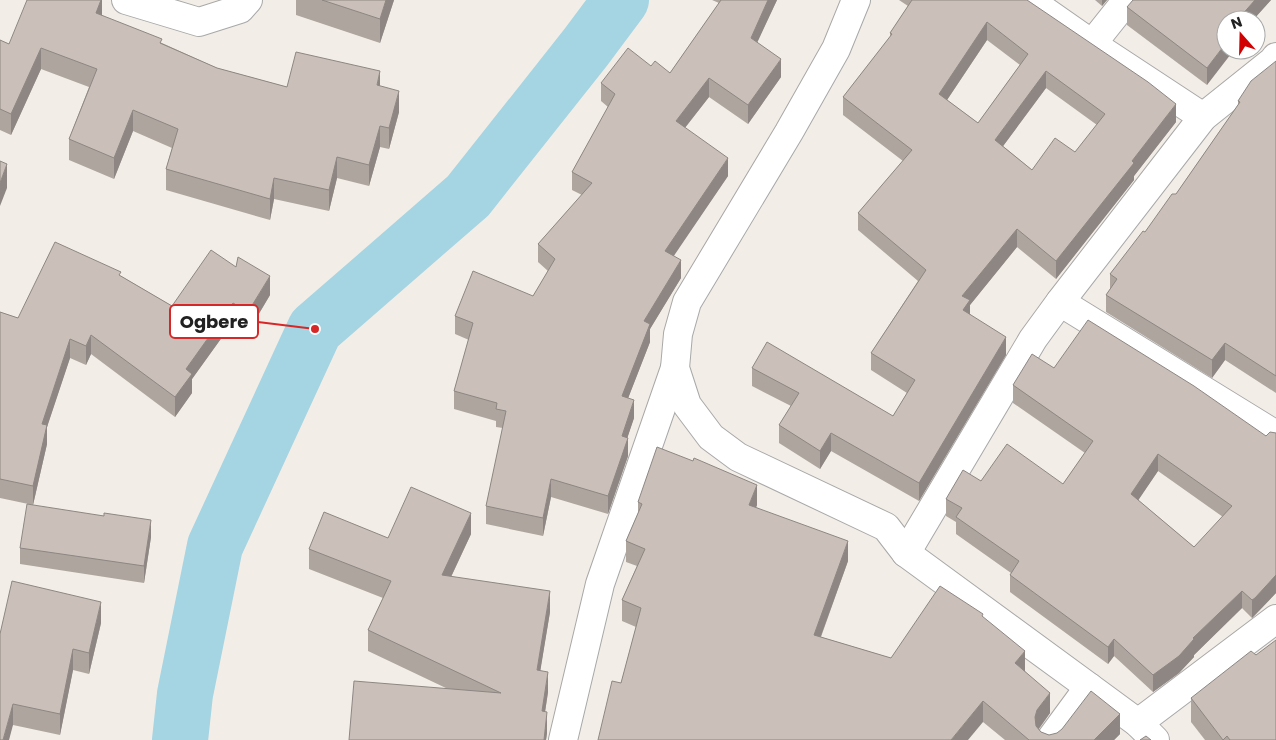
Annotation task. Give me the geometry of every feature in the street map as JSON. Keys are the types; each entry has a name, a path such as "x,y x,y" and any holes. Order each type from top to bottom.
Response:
{"street":[{"path":"126,0 199,22 240,9 248,0"},
{"path":"563,740 600,584 675,368 678,334 687,302 831,57 856,0"},
{"path":"1029,0 1203,117"},
{"path":"1092,44 1127,0"},
{"path":"906,553 1033,339 1060,302 1203,117 1275,60"},
{"path":"1060,302 1276,435"},
{"path":"675,368 687,405 712,437 738,458 886,527 906,553 1090,687 1146,732 1276,619"},
{"path":"1050,740 1090,687"}],"building":[{"path":"27,0 101,0 96,13 162,39 160,43 217,68 287,87 296,52 380,71 377,85 399,91 389,128 380,126 369,165 337,157 329,190 274,178 270,199 166,169 178,129 133,110 114,158 69,139 97,69 41,48 11,114 0,109 0,40 9,44"},
{"path":"322,0 386,0 380,19"},
{"path":"721,0 768,0 751,38 781,59 748,105 709,78 676,121 728,158 665,251 681,260 644,321 650,324 622,396 634,400 622,436 628,438 608,496 551,479 543,518 486,506 506,411 496,409 497,403 454,391 473,323 455,316 473,271 533,296 555,259 538,244 592,183 572,172 615,94 601,83 628,48 651,66 655,61 670,73"},
{"path":"912,0 1027,0 1148,82 1176,104 1132,161 1134,163 1056,261 1017,229 962,296 970,300 963,310 1006,337 919,483 831,433 820,451 779,425 799,393 752,368 767,342 893,416 915,380 871,353 926,270 858,213 912,150 843,97 892,34 890,33","holes":["987,22 1028,54 978,123 939,94","1046,71 1105,114 1075,152 1055,138 1032,170 995,140"]},
{"path":"1133,0 1255,0 1246,10 1216,10 1216,56 1207,68 1127,7"},
{"path":"1276,61 1276,376 1225,343 1212,360 1106,295 1117,279 1110,274 1143,231 1145,232 1172,194 1176,194 1240,102 1238,101 1251,81"},
{"path":"0,161 7,164 0,183"},
{"path":"55,242 121,272 119,275 172,306 211,250 236,267 238,257 270,276 248,312 233,303 186,369 192,374 175,397 91,335 86,346 70,339 42,424 47,425 33,486 0,479 0,312 18,318"},
{"path":"1088,320 1194,386 1266,436 1270,432 1276,433 1276,575 1252,600 1242,591 1193,638 1179,656 1153,675 1114,639 1108,647 1010,575 1019,561 956,517 962,508 946,499 963,470 981,481 1007,444 1063,484 1093,441 1013,385 1032,354 1054,368","holes":["1158,454 1232,506 1194,547 1131,494"]},
{"path":"657,447 693,461 694,458 757,485 749,505 848,541 814,635 891,658 940,586 983,614 982,616 1025,651 1015,663 1050,693 1037,710 1035,717 1036,726 1041,732 1049,735 1057,733 1062,729 1091,691 1120,714 1094,740 1029,740 983,701 951,740 598,740 612,681 621,683 641,608 622,600 645,549 626,541 642,504 638,502"},
{"path":"411,487 471,513 442,575 550,591 537,670 548,672 542,711 547,712 544,740 349,740 354,681 501,693 368,630 391,581 309,549 324,512 388,538"},
{"path":"27,504 104,516 104,513 151,520 144,566 20,548"},
{"path":"12,581 101,602 89,653 73,649 60,714 13,704 3,740 0,740 0,634"},
{"path":"1276,640 1276,740 1230,740 1227,736 1223,740 1191,698 1251,651 1256,655"},
{"path":"1146,736 1151,740 1140,740"}],"waterway":[{"path":"180,740 185,694 215,546 315,329 468,196 621,0"}],"place":[{"name":"Ogbere","path":"315,329"}]}
